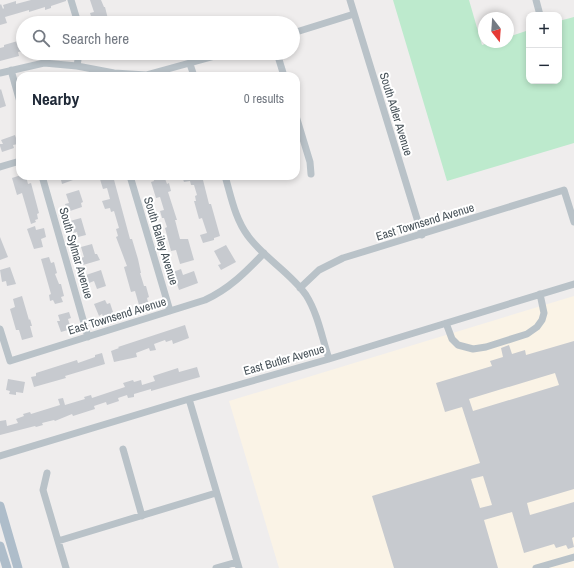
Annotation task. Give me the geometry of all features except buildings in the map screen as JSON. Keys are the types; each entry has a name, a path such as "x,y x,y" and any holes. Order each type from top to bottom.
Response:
{"main road":[{"path":"0,506 18,568"},
{"path":"0,546 1,556 7,568"}],"street":[{"path":"71,0 76,16"},
{"name":"South Adler Avenue","path":"350,0 422,235"},
{"path":"536,0 539,12"},
{"path":"300,31 354,14"},
{"path":"77,66 78,60"},
{"path":"158,72 203,60"},
{"path":"279,60 283,72"},
{"path":"0,73 44,63 77,66 101,72"},
{"path":"190,64 193,72"},
{"path":"10,70 16,89"},
{"path":"300,129 310,162 311,174"},
{"path":"0,167 16,162"},
{"name":"South Sylmar Avenue","path":"43,180 88,337"},
{"name":"South Bailey Avenue","path":"131,180 170,312"},
{"path":"226,180 240,222 246,235 300,288 309,300 329,359"},
{"name":"East Townsend Avenue","path":"300,288 319,270 334,262 564,190 574,222"},
{"name":"East Townsend Avenue","path":"0,329 10,361 205,300 224,290 241,276 264,253"},
{"name":"East Butler Avenue","path":"0,456 189,399 329,359 574,284"},
{"path":"446,323 452,338 458,345 469,349 486,347 524,335 537,327 542,320 544,313 540,294"},
{"path":"189,399 238,565 216,568"},
{"path":"123,449 142,516"},
{"path":"47,473 43,490 66,568"},
{"path":"58,541 216,493"},
{"path":"536,568 574,556"}],"shaded area":[{"path":"574,296 574,568 279,568 229,401"}],"green space":[{"path":"393,0 469,0 478,31 478,48 514,48 514,35 526,31 526,84 562,84 562,20 574,17 574,143 447,181"}]}
